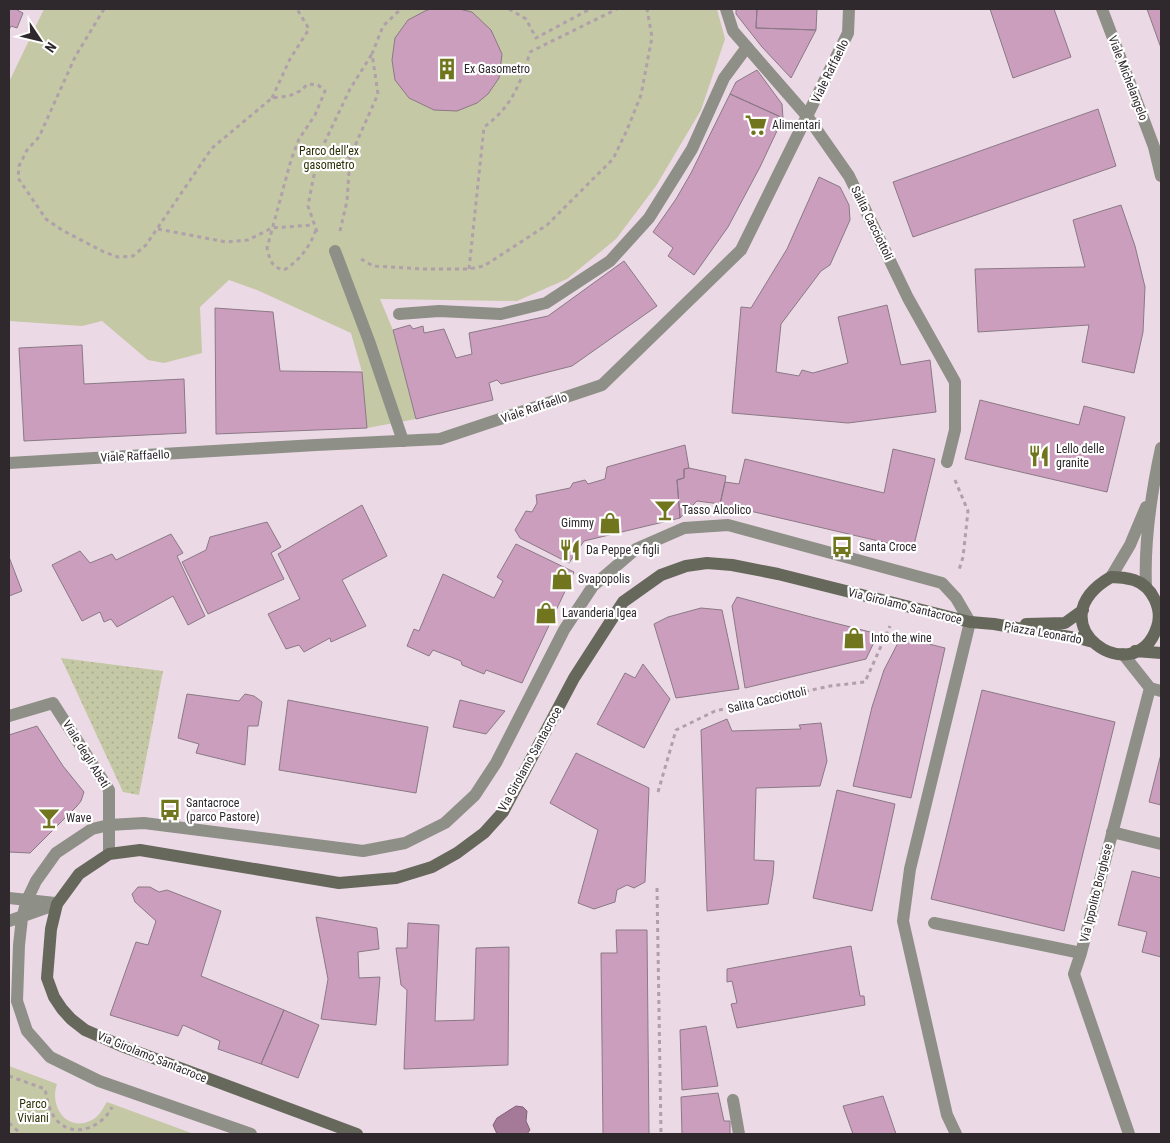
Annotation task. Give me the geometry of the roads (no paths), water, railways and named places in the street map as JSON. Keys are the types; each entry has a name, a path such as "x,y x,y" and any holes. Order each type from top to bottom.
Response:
{"street":[{"name":"Salita Cacciottoli","path":"726,9 734,31 807,116 849,176 908,298 955,382 956,430 947,462"},
{"name":"Viale Raffaello","path":"9,463 316,444 440,439 602,385 741,250 848,33 848,9"},
{"name":"Viale Michelangelo","path":"1102,9 1154,147 1161,176"},
{"path":"399,314 439,311 501,314 546,303 610,261 649,218 692,149 724,78 747,47"},
{"path":"335,251 369,341 403,441"},
{"path":"1146,587 1145,561 1151,493 1161,448"},
{"path":"1083,610 1085,601 1092,590 1111,577 1130,545 1151,493"},
{"name":"Via Girolamo Santacroce","path":"251,1134 99,1081 50,1057 27,1031 17,1001 22,918 27,900 36,882 56,853 92,829 109,825 144,824 363,851 406,843 444,823 475,795 496,763 564,630 592,586 636,549 684,528 728,525 942,583 956,598 970,622"},
{"name":"Via Girolamo Santacroce","path":"357,1134 124,1047 85,1030 71,1020 54,997 47,978 51,929 57,904 79,874 109,854 140,850 339,884 396,878 432,867 457,854 484,833 503,812 574,678 622,602 662,575 686,566 707,563 778,574 970,622"},
{"path":"1111,577 1135,580 1158,598 1158,626 1152,638 1143,648 1129,653 1156,689"},
{"name":"Piazza Leonardo","path":"994,624 1065,623 1083,610"},
{"name":"Piazza Leonardo","path":"1083,610 1084,628 1098,647 1110,653 1161,653"},
{"path":"956,1134 947,1115 903,921 910,869 970,622"},
{"name":"Piazza Leonardo","path":"970,622 994,624 1093,642"},
{"name":"Via Ippolito Borghese","path":"934,923 1081,953 1112,832 1156,689"},
{"name":"Viale degli Abeti","path":"9,716 53,703 109,790 109,854"},
{"path":"1112,832 1161,844"},
{"path":"9,898 57,904"},
{"path":"9,921 22,918 57,904"},
{"path":"1081,953 1074,974 1129,1134"},
{"path":"733,1100 739,1134"}],"place":[{"name":"Ex Gasometro","path":"447,69"},
{"name":"Alimentari","path":"756,125"},
{"name":"Lello delle granite","path":"1039,456"},
{"name":"Tasso Alcolico","path":"665,510"},
{"name":"Gimmy","path":"610,523"},
{"name":"Santa Croce","path":"842,547"},
{"name":"Da Peppe e figli","path":"570,550"},
{"name":"Svapopolis","path":"562,579"},
{"name":"Lavanderia Igea","path":"546,613"},
{"name":"Into the wine","path":"854,638"},
{"name":"Santacroce (parco Pastore)","path":"170,810"},
{"name":"Wave","path":"49,818"}],"park label":[{"name":"Parco dell’ex gasometro","path":"329,158"},
{"name":"Parco Viviani","path":"33,1111"}]}
